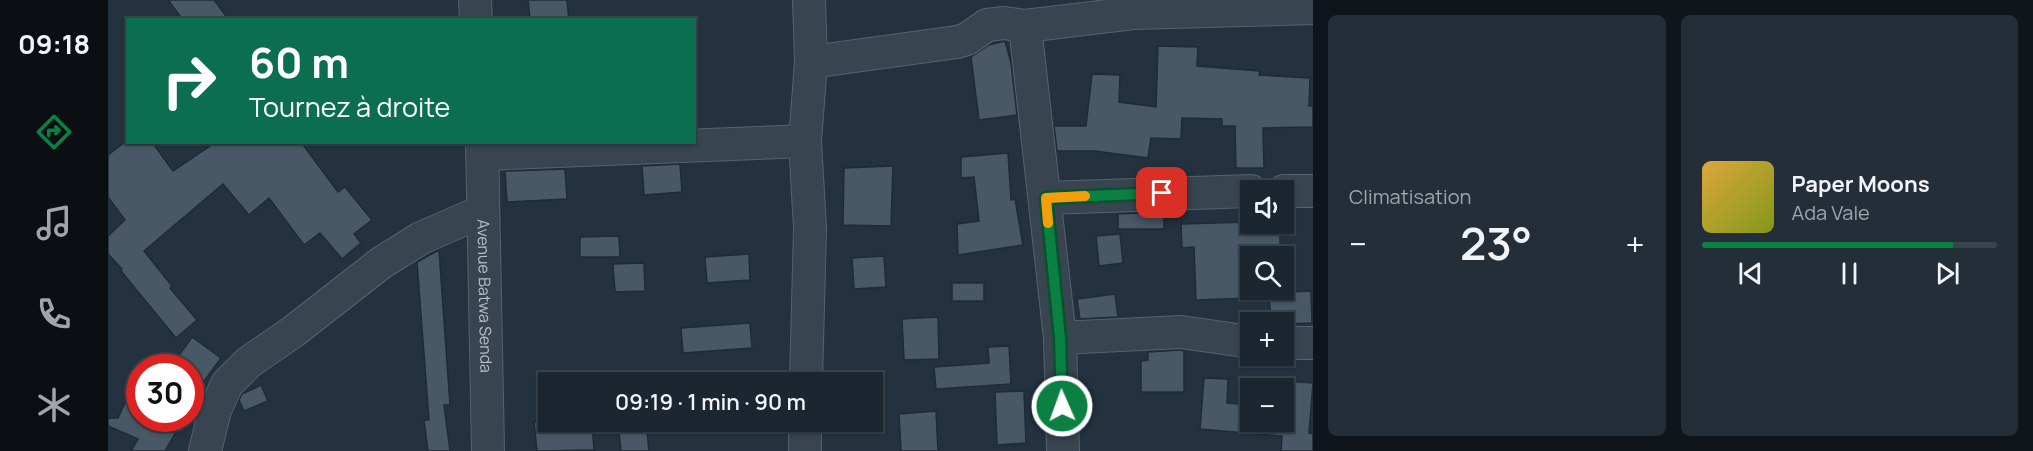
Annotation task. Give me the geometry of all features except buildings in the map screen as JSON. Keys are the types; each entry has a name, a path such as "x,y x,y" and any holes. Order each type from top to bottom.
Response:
{"street":[{"path":"475,0 476,18"},
{"path":"806,372 810,228 806,141 811,62 809,0"},
{"path":"811,62 957,42 967,39 985,13 1004,23 1025,26 1133,12 1252,5 1313,8"},
{"path":"1025,26 1060,338 1063,451"},
{"path":"696,143 806,141"},
{"path":"483,148 668,144"},
{"name":"Avenue Batwa Senda","path":"483,148 488,451"},
{"path":"1046,198 1240,191"},
{"path":"1294,191 1313,191"},
{"path":"205,451 215,410 227,384 249,362 294,331 388,258 421,238 483,211"},
{"path":"1060,338 1181,332 1240,340"},
{"path":"1294,343 1313,343"},
{"path":"805,432 805,451"}],"slow traffic":[{"path":"1048,223 1046,198 1085,196"}],"route":[{"path":"1062,406 1060,338 1046,198 1162,193"}]}
